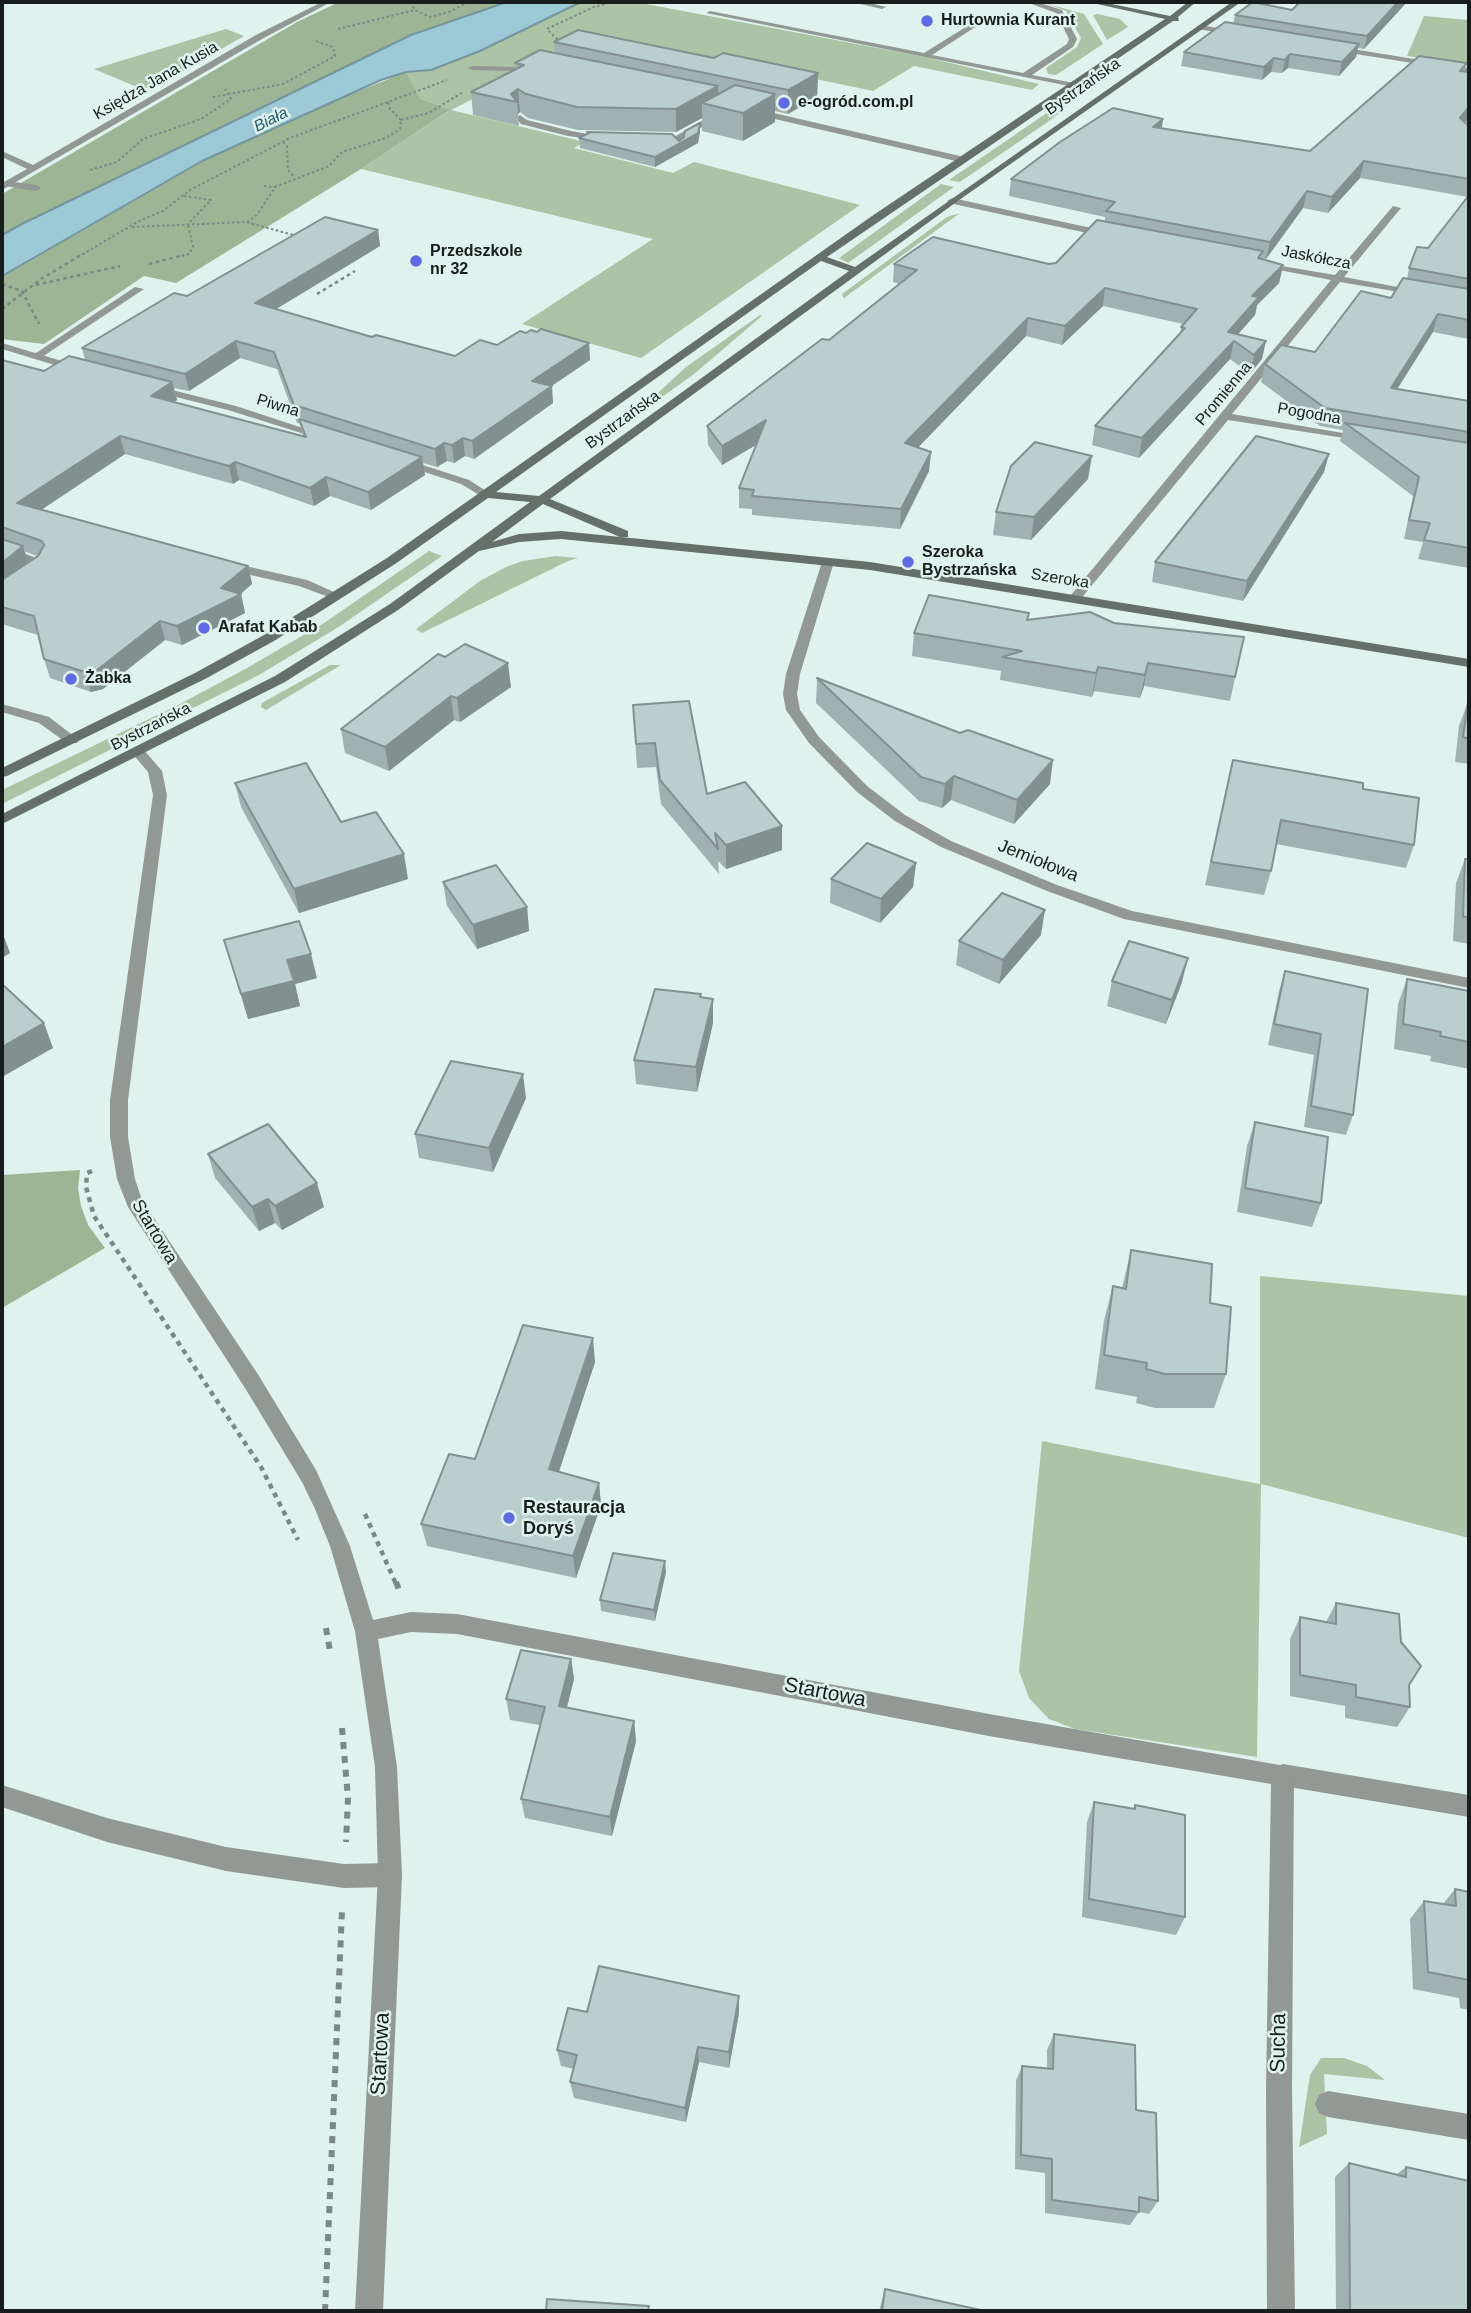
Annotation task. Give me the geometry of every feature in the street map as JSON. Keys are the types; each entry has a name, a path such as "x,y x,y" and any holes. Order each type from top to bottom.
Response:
{"main road":[{"path":"1092,2 1181,21"},
{"name":"Bystrzańska","path":"2,773 200,676 337,596 960,159 1192,2"},
{"name":"Bystrzańska","path":"2,820 139,753 280,679 394,607 1195,25 1237,2"},
{"path":"1155,4 1172,18"},
{"path":"820,257 857,271"},
{"path":"485,494 543,500"},
{"name":"Szeroka","path":"485,494 516,519 561,535"},
{"name":"Szeroka","path":"543,500 643,541"},
{"name":"Szeroka","path":"472,551 519,538 561,535 643,541 828,562 1075,598 1469,663"}],"street":[{"name":"Księdza Jana Kusia","path":"5,186 247,44 327,2"},
{"path":"856,2 882,6"},
{"path":"1026,75 1070,45 1073,39 1059,12 1030,2"},
{"path":"710,13 1071,85"},
{"path":"927,55 977,22"},
{"path":"1195,25 1245,34"},
{"path":"472,68 514,69 529,65 563,44"},
{"path":"1324,47 1469,70"},
{"path":"529,65 541,67"},
{"path":"746,110 960,159"},
{"path":"520,118 524,122 578,136 616,139"},
{"path":"666,138 679,141 713,118"},
{"path":"2,154 34,169"},
{"path":"5,186 36,188"},
{"path":"952,201 1126,238"},
{"name":"Promienna","path":"1075,598 1396,208"},
{"name":"Jaskółcza","path":"1246,261 1430,296"},
{"path":"38,355 139,289"},
{"path":"2,346 97,374"},
{"name":"Piwna","path":"138,384 232,408 334,440"},
{"name":"Pogodna","path":"1226,416 1375,441"},
{"path":"385,456 465,482 485,494"},
{"path":"2,550 41,562 38,569 2,596"},
{"name":"Jemiołowa","path":"828,562 793,674 790,694 793,710 814,740 853,779 900,818 946,844 1052,888 1129,915 1469,983"},
{"path":"216,563 303,583 337,596"},
{"path":"2,708 44,720 72,740"},
{"name":"Startowa","path":"139,753 155,771 160,795 119,1100 121,1156 134,1202 252,1382 309,1476 340,1546 366,1631 386,1767 390,1875 369,2311"},
{"name":"Startowa","path":"366,1631 411,1622 457,1624 989,1725 1469,1806"},
{"name":"Sucha","path":"1281,2311 1279,2088 1283,1775"},
{"path":"2,1796 107,1830 226,1859 344,1876 390,1875"},
{"path":"1328,2104 1469,2127"}],"path":[{"path":"410,2 415,10 433,17 469,2"},
{"path":"563,44 547,29 594,7 613,2"},
{"path":"337,29 375,22 415,10"},
{"path":"84,173 117,162 143,139 201,119 231,99 228,95 282,84 335,57 336,51 333,47 313,40"},
{"path":"2,309 12,303 22,291 163,211 183,196 283,142 318,126 452,79"},
{"path":"401,120 429,113 465,90"},
{"path":"388,102 390,109 401,120"},
{"path":"264,186 275,187 329,166 342,152 392,135 400,129 401,120"},
{"path":"283,142 287,146 288,170 295,178"},
{"path":"246,222 257,215 275,187"},
{"path":"183,196 197,195 211,200 188,224"},
{"path":"132,227 246,222 299,237 296,243"},
{"path":"317,294 355,271"},
{"path":"2,284 22,291 44,333"},
{"path":"121,1156 87,1173 86,1187 94,1216 261,1467 300,1543"},
{"path":"365,1513 378,1537 411,1622"},
{"path":"324,1620 332,1659"},
{"path":"326,2311 348,1798 341,1724"}],"green space":[{"path":"339,2 507,2 411,35 2,235 2,194 297,22"},
{"path":"581,2 642,2 925,57 1039,84 1032,90 914,66 873,91 602,34 451,110 585,142 574,148 673,173 694,162 860,205 641,358 522,324 653,239 361,169 449,111 419,99 406,72 431,70 480,51"},
{"path":"1048,4 1084,14 1103,44 1056,75 1048,74 1046,68 1077,47 1081,38 1066,11"},
{"path":"1093,15 1120,19 1128,27 1107,40"},
{"path":"1424,16 1469,20 1469,65 1407,56"},
{"path":"226,29 244,36 153,88 142,89 94,69"},
{"path":"406,72 420,99 450,110 361,169 176,283 144,276 44,344 2,339 2,276 202,161 307,112"},
{"path":"1070,97 1075,98 1052,119 960,182 949,180"},
{"path":"941,184 954,187 848,263 839,258"},
{"path":"960,213 843,297 842,294 947,217"},
{"path":"762,316 694,374 622,426 686,367"},
{"path":"429,551 442,556 337,628 259,675 2,804 2,790 178,705 247,668 324,623"},
{"path":"556,556 578,558 422,633 416,629 480,581 506,567 523,561"},
{"path":"330,665 341,665 266,710 261,707 262,703"},
{"path":"80,1170 78,1188 81,1206 88,1225 105,1248 2,1308 2,1175"},
{"path":"1260,1276 1469,1296 1469,1538 1261,1484 1257,1757 1075,1729 1049,1719 1029,1698 1019,1671 1042,1441 1260,1484"},
{"path":"1321,2058 1344,2058 1367,2066 1385,2080 1324,2074 1327,2134 1299,2147 1310,2075"}],"water":[{"name":"Biała","path":"507,2 581,2 480,51 431,70 406,72 381,80 202,161 2,276 2,235 22,224 411,35"}],"building":[{"path":"1253,2 1292,10 1300,2 1398,2 1367,36 1235,15"},
{"path":"1225,22 1359,44 1342,62 1290,54 1285,60 1274,58 1264,67 1184,52"},
{"path":"578,30 714,58 723,53 818,73 788,90 554,42"},
{"path":"540,50 718,86 676,109 577,107 526,94 518,89 511,94 517,102 471,92 524,65 515,63"},
{"path":"1419,56 1467,63 1460,71 1469,72 1469,107 1460,118 1469,126 1469,179 1364,161 1332,197 1307,191 1270,242 1106,211 1115,202 1011,179 1060,142 1113,108 1163,119 1153,127 1310,151"},
{"path":"735,85 775,94 743,113 702,103"},
{"path":"700,123 698,133 655,157 579,138 589,133 587,132 672,134 679,141 684,137 685,131"},
{"path":"1469,195 1469,279 1409,268 1417,247 1428,248"},
{"path":"325,217 378,230 255,303 372,337 376,335 455,356 480,340 497,345 520,331 537,332 541,329 589,343 532,381 552,386 472,441 463,438 452,445 444,443 435,449 294,405 274,352 236,341 185,374 82,348 174,293 187,296"},
{"path":"1097,220 1263,251 1258,258 1283,265 1252,296 1259,297 1228,332 1266,341 1254,355 1234,341 1142,438 1095,426 1185,328 1181,327 1197,309 1105,288 1065,326 1028,318 905,443 931,452 901,509 752,496 754,490 739,488 766,420 722,446 707,426 822,339 829,340 917,270 894,264 933,237 1049,264 1056,263"},
{"path":"1403,278 1469,289 1469,320 1438,314 1391,388 1469,401 1469,432 1325,408 1265,364 1281,345 1315,352 1361,291 1391,298"},
{"path":"69,356 172,382 151,396 306,437 299,419 422,457 368,492 326,477 310,488 235,462 229,466 120,436 17,503 248,566 221,588 241,594 177,626 160,621 97,670 85,672 44,659 34,616 2,607 2,580 38,556 44,545 42,541 2,527 2,360 44,371"},
{"path":"1345,423 1469,443 1469,548 1424,540 1430,523 1409,520 1419,477"},
{"path":"1256,436 1329,454 1247,581 1155,562"},
{"path":"1035,442 1092,456 1034,517 996,512 1011,466"},
{"path":"2,539 23,546 2,563"},
{"path":"929,595 1029,613 1027,620 1090,612 1114,623 1244,637 1235,677 1148,663 1145,675 1098,667 1096,673 1002,657 1022,651 914,633"},
{"path":"465,644 508,663 457,698 451,696 385,747 341,729 438,654 445,657"},
{"path":"817,678 960,733 968,730 1053,760 1017,800 954,776 945,784 921,777"},
{"path":"689,701 707,794 745,782 782,826 726,845 715,833 718,849 660,780 655,743 636,744 633,705"},
{"path":"1469,702 1469,739 1463,737"},
{"path":"1233,760 1363,783 1363,789 1419,798 1414,845 1281,820 1271,871 1211,862"},
{"path":"306,763 341,822 376,812 404,854 294,889 235,783"},
{"path":"867,843 916,863 881,899 831,879"},
{"path":"1465,859 1469,859 1469,918 1463,916"},
{"path":"496,865 527,907 473,925 443,882"},
{"path":"1002,893 1045,910 1003,960 959,941"},
{"path":"299,921 311,954 287,960 294,981 241,994 224,940"},
{"path":"1129,941 1188,958 1172,1000 1112,981"},
{"path":"1285,971 1368,989 1353,1115 1311,1106 1321,1034 1274,1024"},
{"path":"1407,979 1469,991 1469,1042 1440,1036 1441,1032 1403,1024"},
{"path":"2,984 44,1023 2,1047"},
{"path":"655,989 701,994 700,997 713,999 696,1067 634,1060"},
{"path":"451,1061 523,1074 489,1148 415,1134"},
{"path":"1255,1122 1328,1137 1321,1203 1245,1188"},
{"path":"268,1124 317,1183 275,1206 268,1199 252,1207 208,1154"},
{"path":"1131,1250 1212,1264 1210,1303 1231,1307 1226,1374 1165,1374 1146,1369 1147,1363 1104,1355 1113,1286 1126,1289"},
{"path":"523,1325 593,1338 549,1469 599,1483 573,1556 421,1524 449,1454 475,1459"},
{"path":"613,1553 665,1561 654,1610 600,1600"},
{"path":"1336,1603 1399,1614 1401,1642 1421,1666 1409,1685 1410,1707 1356,1697 1356,1685 1300,1675 1300,1617 1336,1624"},
{"path":"521,1650 571,1659 559,1706 634,1721 610,1817 521,1799 545,1707 506,1699"},
{"path":"1094,1802 1135,1809 1135,1805 1185,1815 1185,1917 1089,1899"},
{"path":"1455,1889 1469,1892 1469,1980 1428,1972 1424,1901 1456,1906"},
{"path":"599,1966 739,1996 729,2052 698,2047 685,2108 570,2082 577,2055 557,2050 568,2008 587,2012"},
{"path":"1054,2034 1135,2045 1136,2110 1156,2113 1158,2201 1139,2197 1139,2212 1052,2200 1052,2159 1021,2155 1022,2066 1053,2069"},
{"path":"1349,2163 1406,2177 1406,2167 1469,2181 1469,2311 1350,2311"},
{"path":"885,2289 985,2311 882,2311"},
{"path":"547,2299 649,2306 648,2311 546,2311"}],"place":[{"name":"Hurtownia Kurant","path":"927,21"},
{"name":"e-ogród.com.pl","path":"784,103"},
{"name":"Przedszkole nr 32","path":"416,261"},
{"name":"Szeroka Bystrzańska","path":"908,562"},
{"name":"Arafat Kabab","path":"204,628"},
{"name":"Żabka","path":"71,679"},
{"name":"Restauracja Doryś","path":"509,1518"}]}
